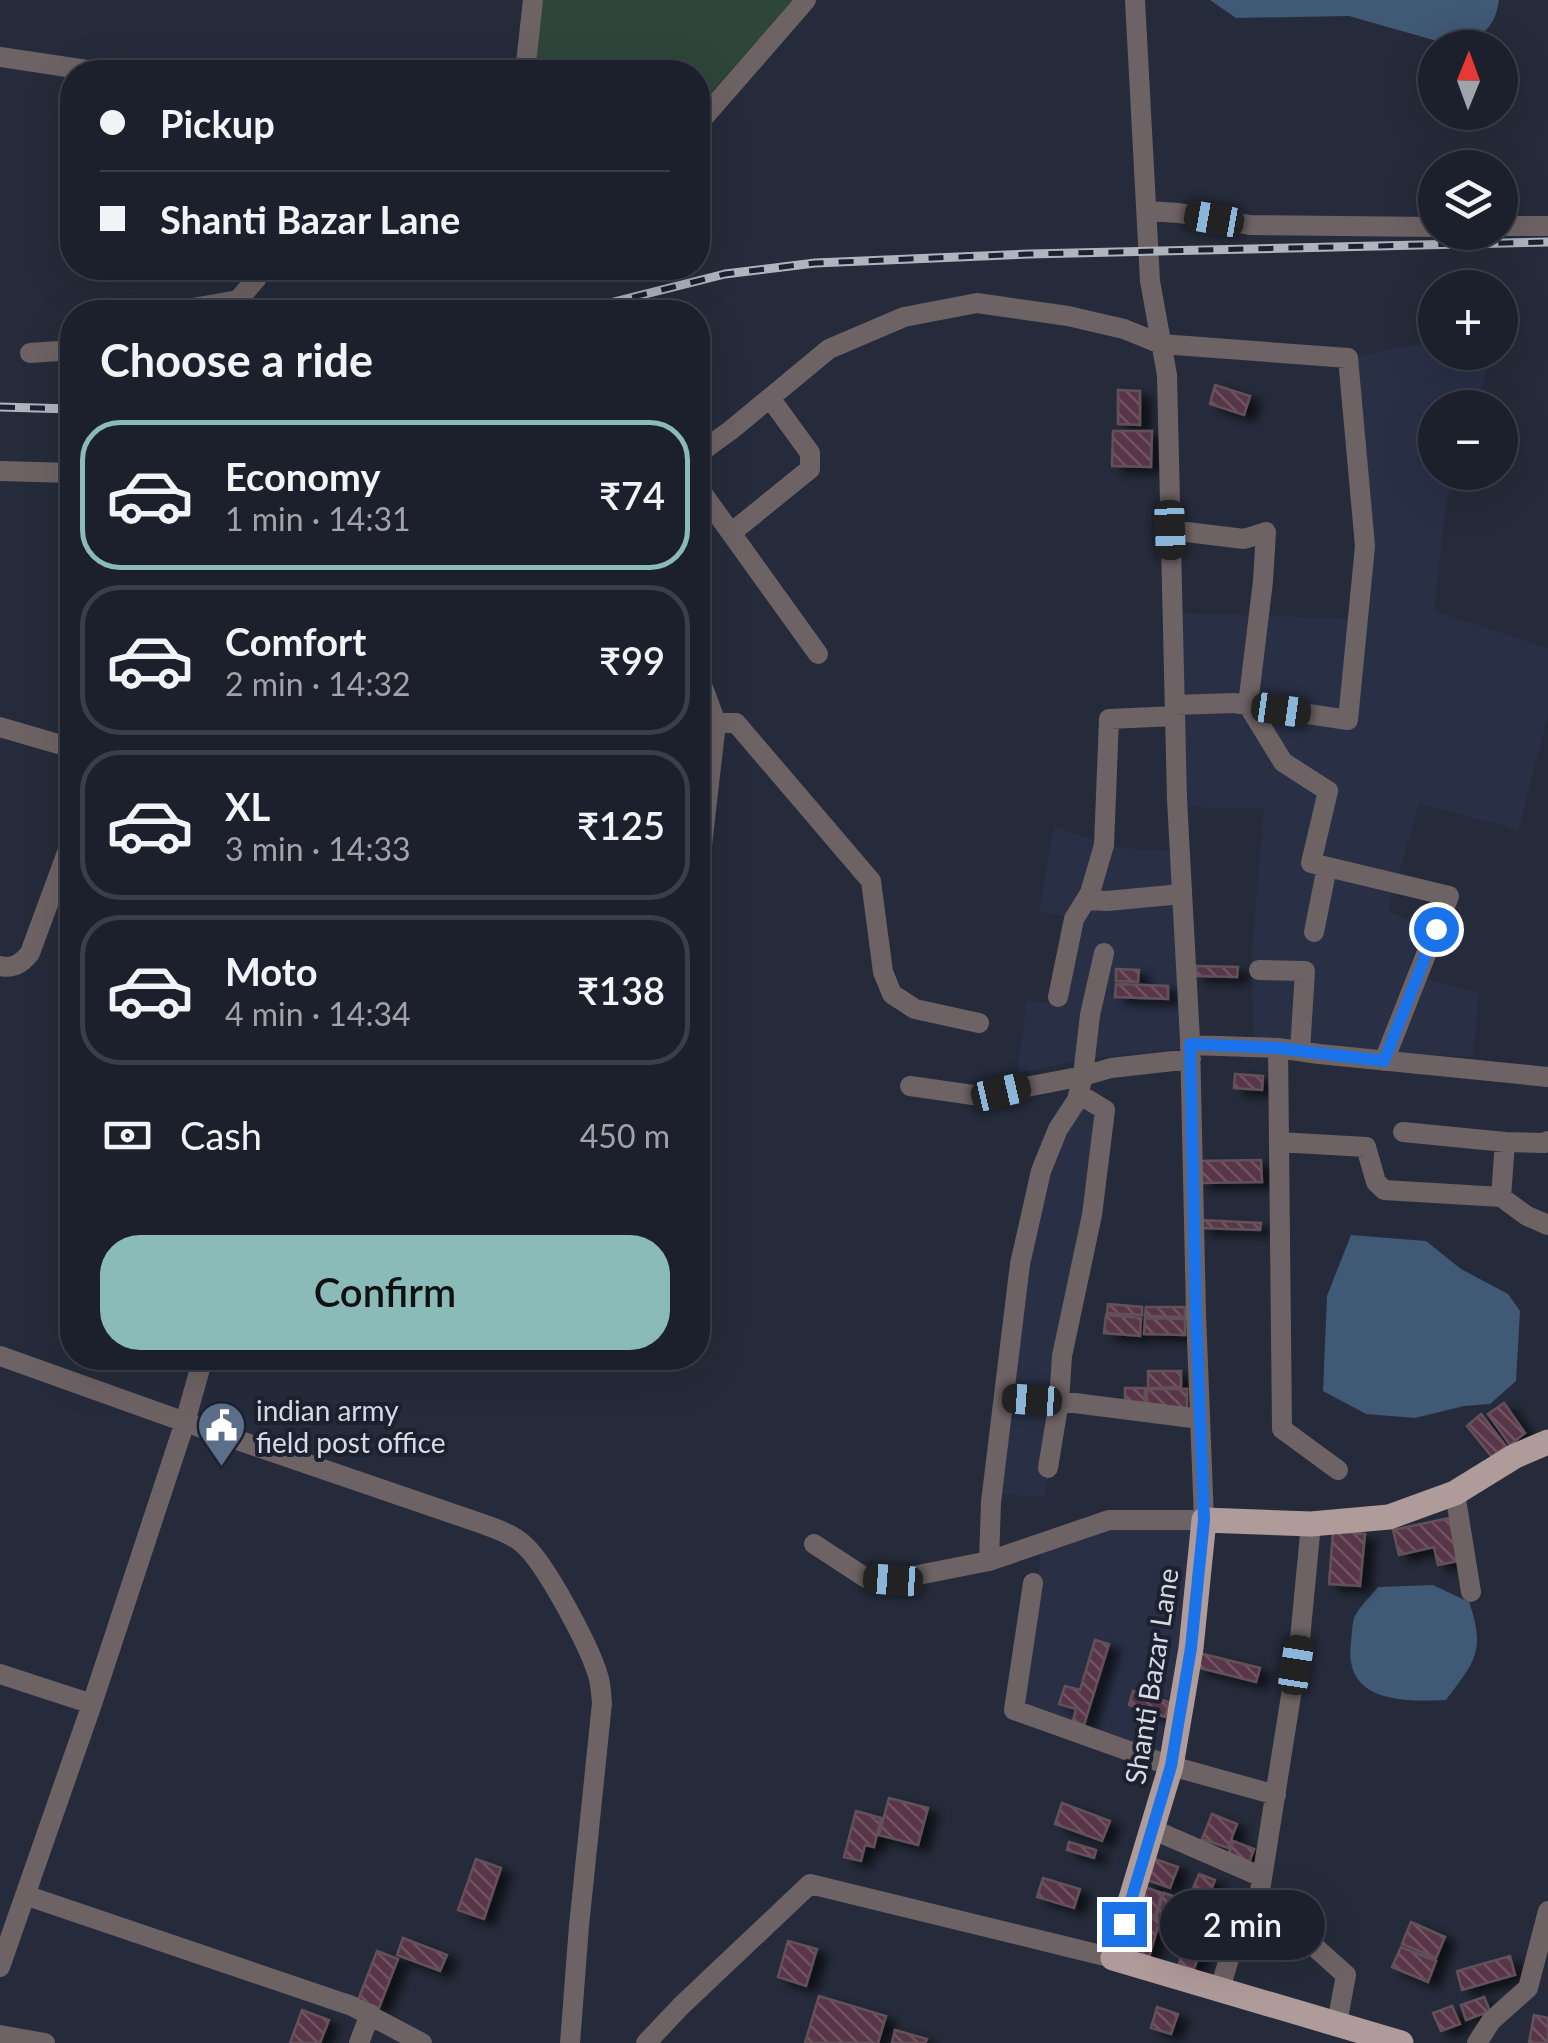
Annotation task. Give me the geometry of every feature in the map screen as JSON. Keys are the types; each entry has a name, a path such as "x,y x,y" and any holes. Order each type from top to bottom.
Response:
{"main road":[{"path":"1204,1520 1311,1524 1389,1517 1455,1492 1514,1456 1548,1442"},
{"name":"Shanti Bazar Lane","path":"1114,1958 1171,1766 1191,1648 1204,1520"},
{"path":"1114,1958 1401,2043"}],"street":[{"path":"526,60 533,0"},
{"path":"710,110 806,0"},
{"path":"814,1544 866,1578 893,1580 989,1561 1108,1520 1204,1520 1166,375 1150,281 1135,0"},
{"path":"0,57 60,66"},
{"path":"1148,211 1250,225 1418,227"},
{"path":"1518,226 1548,226"},
{"path":"238,300 255,280"},
{"path":"710,445 828,349 904,316 977,303 1068,316 1161,344 1348,358 1365,546 1348,720 1234,703 1109,718 1104,845 1090,893 1074,919 1058,997"},
{"path":"30,353 60,351"},
{"path":"731,533 810,469 810,453 770,398"},
{"path":"0,471 60,473"},
{"path":"710,504 818,654"},
{"path":"1170,530 1244,538 1266,532 1248,705 1283,762 1328,791 1311,864 1449,896 1384,1061"},
{"path":"710,706 716,723 710,775"},
{"path":"716,723 736,724 870,881 883,972 892,994 915,1009 979,1023"},
{"path":"0,727 60,744"},
{"path":"1314,932 1327,867"},
{"path":"0,966 8,968 22,963 30,952 60,871"},
{"path":"1086,900 1182,894"},
{"path":"989,1561 990,1502 1020,1264 1041,1171 1058,1130 1077,1100 1104,953"},
{"path":"1259,970 1306,970 1300,1051"},
{"path":"910,1086 980,1096 1081,1085 1111,1068 1190,1052 1278,1048 1548,1077"},
{"path":"1278,1048 1282,1429 1338,1470"},
{"path":"1048,1468 1062,1356 1092,1215 1104,1110 1081,1085"},
{"path":"1403,1132 1504,1142 1548,1140"},
{"path":"1280,1142 1366,1148 1376,1182 1388,1192 1501,1197 1548,1226"},
{"path":"1501,1197 1504,1142"},
{"path":"0,1356 505,1532 524,1543 551,1580 600,1681 602,1703 570,2043"},
{"path":"0,1967 14,1906 92,1704 200,1370"},
{"path":"1005,1398 1200,1419"},
{"path":"1455,1492 1471,1592"},
{"path":"1220,1989 1244,1908 1260,1887 1300,1639 1311,1524"},
{"path":"1033,1583 1014,1710 1171,1766 1276,1795"},
{"path":"0,1674 92,1704"},
{"path":"1154,1830 1260,1887 1346,1975 1337,2023"},
{"path":"646,2043 810,1884 1114,1958"},
{"path":"14,1906 352,2006 422,2043"},
{"path":"1477,2043 1492,2021 1538,1990 1548,1911"},
{"path":"359,2043 370,2014"},
{"path":"0,2035 45,2043"}],"shaded area":[{"path":"1210,0 1499,0 1486,30 1418,30 1418,36 1349,16 1236,18"},
{"path":"1418,344 1418,370 1487,370 1481,390 1418,390 1418,490 1450,490 1434,611 1548,648 1548,715 1518,832 1419,804 1388,911 1422,925 1407,974 1479,993 1473,1057 1254,1040 1251,961 1264,809 1186,807 1182,613 1365,619 1356,357"},
{"path":"1054,826 1110,847 1174,851 1180,1049 1094,1058 1017,1073 1027,1001 1063,1004 1080,920 1039,911"},
{"path":"1082,1101 1101,1113 1045,1497 997,1494 1025,1263 1049,1163"},
{"path":"1351,1235 1426,1241 1461,1269 1508,1294 1520,1311 1516,1381 1490,1404 1415,1418 1366,1414 1323,1391 1327,1296"},
{"path":"1110,1527 1194,1529 1173,1755 1022,1705 1041,1553"},
{"path":"1433,1585 1469,1602 1477,1632 1471,1665 1446,1700 1394,1698 1366,1687 1356,1677 1351,1662 1356,1614 1378,1587"}],"green space":[{"path":"540,0 793,0 710,93 710,60 534,60"}],"building":[{"path":"1215,385 1250,396 1244,415 1210,404"},
{"path":"1118,390 1140,391 1140,425 1118,424"},
{"path":"1113,431 1152,431 1151,467 1112,466"},
{"path":"1196,966 1238,967 1237,977 1196,976"},
{"path":"1116,969 1139,970 1138,982 1116,981"},
{"path":"1116,984 1168,986 1168,999 1115,997"},
{"path":"1235,1074 1263,1076 1262,1090 1234,1088"},
{"path":"1261,1160 1262,1182 1199,1183 1199,1161"},
{"path":"1200,1220 1261,1223 1260,1230 1200,1228"},
{"path":"1108,1304 1142,1307 1142,1315 1107,1313"},
{"path":"1146,1307 1185,1307 1185,1317 1145,1316"},
{"path":"1106,1315 1141,1318 1140,1336 1104,1333"},
{"path":"1145,1318 1185,1319 1185,1335 1144,1334"},
{"path":"1148,1371 1181,1371 1181,1387 1148,1388"},
{"path":"1125,1388 1145,1388 1145,1407 1125,1406"},
{"path":"1147,1389 1187,1389 1187,1408 1147,1409"},
{"path":"1504,1403 1525,1433 1510,1445 1488,1414"},
{"path":"1481,1414 1506,1446 1492,1457 1467,1426"},
{"path":"1449,1518 1458,1561 1438,1565 1434,1547 1399,1555 1393,1530"},
{"path":"1333,1531 1365,1534 1360,1586 1329,1584"},
{"path":"1095,1640 1109,1644 1084,1725 1073,1721 1076,1709 1059,1704 1065,1686 1080,1690"},
{"path":"1199,1653 1260,1668 1256,1682 1196,1667"},
{"path":"1133,1691 1169,1702 1165,1717 1129,1705"},
{"path":"889,1798 928,1808 918,1845 879,1835"},
{"path":"1062,1803 1110,1821 1102,1841 1055,1824"},
{"path":"856,1811 881,1818 874,1847 865,1845 861,1861 844,1857"},
{"path":"1212,1814 1237,1824 1228,1848 1202,1839"},
{"path":"1233,1841 1254,1849 1248,1866 1227,1859"},
{"path":"1069,1842 1096,1850 1094,1858 1067,1850"},
{"path":"1152,1858 1178,1867 1170,1888 1144,1879"},
{"path":"476,1859 501,1868 484,1919 458,1910"},
{"path":"1199,1874 1215,1880 1205,1905 1189,1898"},
{"path":"1043,1878 1080,1889 1074,1908 1037,1897"},
{"path":"1142,1886 1162,1893 1155,1916 1134,1909"},
{"path":"1164,1893 1176,1897 1168,1921 1156,1917"},
{"path":"1136,1913 1160,1920 1149,1957 1125,1950"},
{"path":"1411,1922 1445,1937 1436,1958 1402,1944"},
{"path":"403,1938 447,1955 440,1971 397,1955"},
{"path":"788,1941 817,1949 806,1986 778,1977"},
{"path":"1185,1944 1201,1949 1194,1969 1179,1964"},
{"path":"1401,1947 1436,1961 1428,1982 1392,1967"},
{"path":"377,1951 398,1959 379,2008 358,2000"},
{"path":"1510,1956 1515,1975 1462,1990 1457,1971"},
{"path":"819,1996 886,2016 878,2043 805,2043"},
{"path":"1484,1997 1490,2011 1466,2020 1461,2005"},
{"path":"1452,2006 1460,2024 1441,2031 1433,2013"},
{"path":"1157,2007 1178,2014 1171,2034 1151,2028"},
{"path":"302,2010 329,2020 320,2043 290,2043"},
{"path":"1534,2015 1548,2018 1548,2043 1529,2043"},
{"path":"895,2030 927,2039 925,2043 892,2043"}],"railway":[{"path":"710,278 815,263 1548,242"},
{"path":"622,300 701,280"},
{"path":"0,407 60,409"}],"place":[{"name":"indian army field post office","path":"221,1468"}],"route":[{"path":"1124,1924 1171,1766 1191,1648 1204,1520 1190,1044 1278,1048 1384,1061 1436,929"}]}
